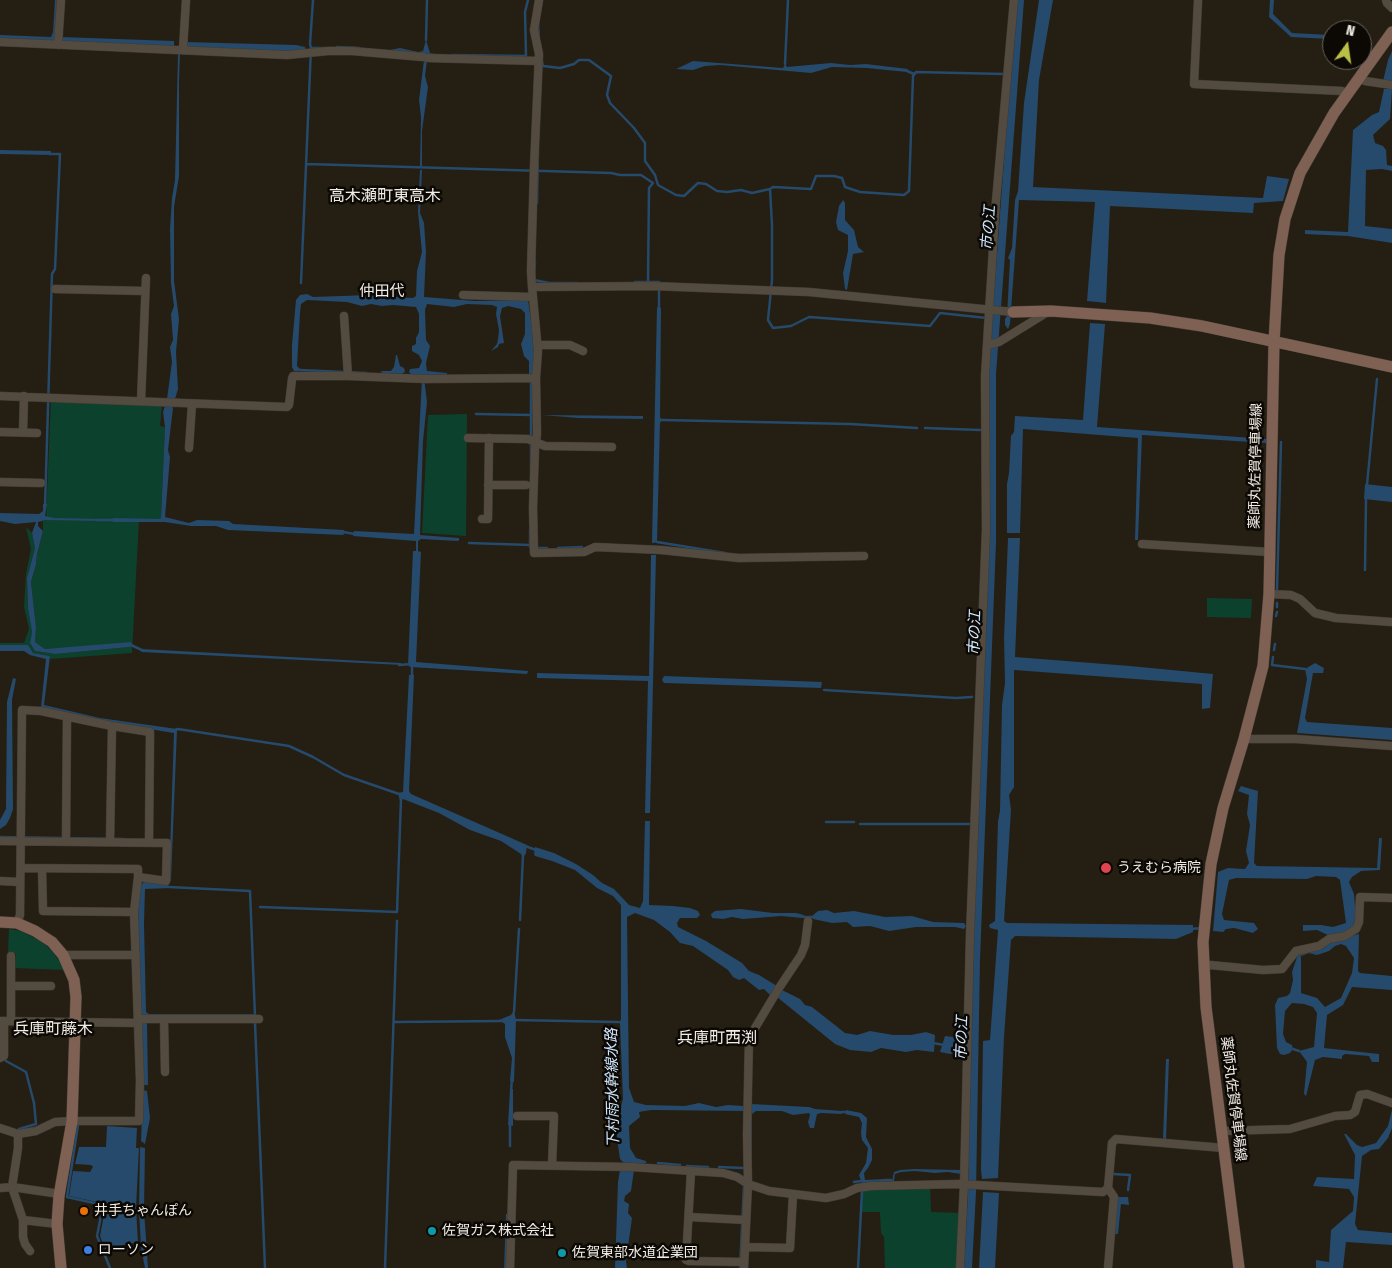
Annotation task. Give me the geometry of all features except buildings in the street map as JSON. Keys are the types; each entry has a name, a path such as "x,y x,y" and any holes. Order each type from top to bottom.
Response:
{"main road":[{"name":"薬師丸佐賀停車場線","path":"1239,1268 1206,1007 1203,966 1211,864 1223,808 1244,739 1262,666 1269,594 1274,342 1279,255 1285,219 1300,173 1334,113 1392,32"},
{"path":"1007,311 1051,311 1150,318 1202,326 1392,367"},
{"path":"0,922 17,923 35,931 52,942 63,955 74,980 76,1022 72,1121 57,1224 61,1268"}],"street":[{"path":"58,40 61,0"},
{"path":"180,49 186,0"},
{"path":"539,0 534,30 539,54 534,170 532,287 538,345 536,378 536,404 538,412 533,507 534,553 584,552 595,547 662,550 739,558 864,556"},
{"path":"960,1268 970,935 986,530 985,376 996,201 1014,0"},
{"path":"1198,0 1194,84 1342,91 1347,94"},
{"path":"1386,0 1392,8"},
{"path":"0,42 58,40 287,55 310,52 352,51 425,58 538,60"},
{"path":"1359,78 1390,86"},
{"path":"141,401 146,278"},
{"path":"532,287 652,286 771,291 847,295 989,315 1007,311"},
{"path":"55,289 145,291"},
{"path":"463,295 532,296"},
{"path":"987,345 999,342 1039,316 1051,311"},
{"path":"344,316 348,373"},
{"path":"538,345 570,345 583,351"},
{"path":"0,396 287,407 289,406 294,376 348,373 422,379 536,378"},
{"path":"23,432 24,396"},
{"path":"189,448 192,404"},
{"path":"0,432 37,433"},
{"path":"468,438 528,439 545,446 612,447"},
{"path":"482,519 488,519 489,438"},
{"path":"0,482 41,483"},
{"path":"488,485 526,485"},
{"path":"1142,544 1269,552"},
{"path":"1269,594 1291,594 1315,612 1336,618 1392,622"},
{"path":"17,923 20,915 22,710 41,711 150,732 149,840"},
{"path":"66,839 67,717"},
{"path":"110,840 112,726"},
{"path":"1244,739 1296,738 1392,746"},
{"path":"0,841 66,839 149,840 167,843 166,881 138,877"},
{"path":"0,1128 18,1134 36,1131 55,1122 139,1122 140,1080 134,912 138,869 20,868"},
{"path":"42,869 43,911 134,912"},
{"path":"0,881 20,882"},
{"path":"1203,966 1263,970 1282,969 1296,951 1319,946 1329,939 1348,934 1356,929 1359,922 1360,897 1392,898"},
{"path":"691,1171 686,1260 689,1262 742,1264 745,1247 743,1219 748,1184 749,1038 802,955 808,921"},
{"path":"63,955 136,955"},
{"path":"2,1057 5,1021 11,986 11,956"},
{"path":"11,986 51,986"},
{"path":"5,1021 76,1022 138,1021 148,1019 259,1019"},
{"path":"164,1019 165,1072"},
{"path":"1222,1131 1290,1129 1335,1116 1350,1115 1355,1112 1360,1095 1367,1094 1392,1104"},
{"path":"517,1116 554,1116 552,1165"},
{"path":"18,1134 18,1148 12,1187 23,1220 25,1244 30,1251"},
{"path":"1108,1268 1114,1197 1108,1188 1112,1143 1116,1139 1224,1148"},
{"path":"510,1268 513,1165 622,1166 723,1174 769,1191 826,1198 844,1194 857,1188 872,1186 976,1184 1103,1192 1108,1188"},
{"path":"0,1188 12,1187 60,1194"},
{"path":"745,1247 790,1248 794,1194"},
{"path":"689,1217 743,1219"},
{"path":"23,1220 57,1224"}],"green space":[{"path":"51,399 162,404 160,426 165,427 161,517 160,519 139,519 132,653 50,659 50,656 33,653 27,645 0,645 0,643 24,643 29,629 24,607 26,574 31,549 26,527 32,533 35,548 27,578 28,609 32,632 30,643 35,651 55,654 130,647 132,645 45,649 35,642 36,627 31,582 43,531 43,521 46,520"},
{"path":"467,414 466,536 422,533 428,415"},
{"path":"1207,598 1252,599 1251,618 1207,617"},
{"path":"9,929 21,931 42,942 53,952 65,970 15,968 16,954 8,953"},
{"path":"930,1186 931,1212 961,1213 958,1268 885,1268 884,1237 881,1233 880,1212 861,1212 862,1191 872,1188"}],"water":[{"path":"55,0 59,0 55,41 0,39 0,35 51,37"},
{"path":"1039,0 1053,0 1039,80 1033,187 1263,198 1267,176 1289,179 1283,201 1254,203 1253,213 1110,206 1106,303 1087,301 1095,202 1019,200 1010,324 1008,329 1005,325 1005,319 1007,316 1010,260 1008,258 1012,248 1024,103"},
{"path":"1270,0 1274,0 1273,14 1292,33 1322,35 1322,39 1291,37 1269,17"},
{"path":"61,37 174,41 174,46 66,42 60,40"},
{"path":"426,40 430,53 440,55 392,52 390,50 400,48 418,52 423,51"},
{"path":"186,42 296,45 305,47 306,50 286,52 186,48"},
{"path":"1392,51 1392,82 1383,81 1388,60"},
{"path":"180,53 179,176 174,207 174,281 179,319 176,352 178,389 175,399 167,399 172,362 170,347 173,340 171,314 174,306 171,283 170,229 175,180 178,54"},
{"path":"424,60 427,60 425,76 428,87 422,131 422,166 420,166 421,117 419,100"},
{"path":"693,61 783,68 785,64 787,67 831,63 866,64 908,69 907,72 832,67 811,73 720,65 705,66 693,70 676,69"},
{"path":"1384,89 1392,89 1390,119 1373,135 1375,143 1383,146 1386,150 1387,165 1392,166 1392,171 1382,169 1366,170 1365,226 1392,229 1392,243 1348,236 1305,234 1305,230 1348,232 1353,130 1372,115 1379,112"},
{"path":"0,150 51,151 51,155 0,154"},
{"path":"420,170 422,170 420,213 424,223 426,252 424,297 475,301 528,300 535,349 532,375 529,374 529,361 524,356 521,344 525,334 525,313 521,309 508,306 502,308 500,316 504,343 499,344 498,347 491,351 497,344 498,339 497,307 467,304 454,307 427,304 425,310 426,340 430,346 426,363 427,371 447,373 447,376 425,375 424,378 427,402 423,441 420,535 459,538 459,540 421,539 418,541 418,551 421,552 416,662 528,671 527,674 410,667 408,665 413,551 416,551 416,541 353,536 354,531 414,534 422,378 409,372 410,369 419,368 422,361 419,355 412,351 412,346 416,344 419,332 419,314 416,307 371,304 362,306 347,302 307,300 301,304 300,313 297,366 300,371 294,371 292,367 296,300 300,295 307,294 313,297 370,295 413,298 416,296 417,271 422,252 418,212"},
{"path":"843,200 845,203 845,220 854,230 858,247 864,252 853,254 847,290 845,289 843,273 848,251 848,235 838,230 836,222 839,206"},
{"path":"657,307 661,308 660,417 662,420 660,423 657,542 652,543"},
{"path":"1090,323 1105,324 1097,427 1267,439 1266,443 1142,435 1138,540 1135,540 1138,438 1023,429 1020,533 1007,533 1007,484 1011,436 1014,432 1015,416 1083,420"},
{"path":"396,355 400,366 404,368 405,372 401,374 382,373 381,371 391,371 394,367"},
{"path":"165,406 172,406 173,408 168,450 170,457 165,517 189,523 197,520 229,521 233,524 344,530 345,533 343,535 228,530 216,526 191,526 165,522 113,522 113,518 160,519 161,517 165,427 163,412"},
{"path":"542,415 643,416 643,419 579,418"},
{"path":"1365,484 1392,487 1392,502 1364,499"},
{"path":"43,504 47,504 45,516 54,518 100,519 100,521 46,520 38,522 38,526 43,531 31,582 36,627 35,642 45,649 131,642 132,645 130,647 55,654 35,651 30,643 32,632 28,609 27,578 35,548 32,533 36,522 15,524 0,521 0,513 39,514 43,511"},
{"path":"1008,538 1020,538 1015,657 1213,674 1210,708 1202,709 1202,684 1014,670 1014,787 1009,795 1011,810 1004,921 1007,923 1193,925 1193,932 1176,939 1015,936 1011,940 1004,1037 998,1178 982,1179 983,1041 990,1040 998,930 990,928 989,925 995,921 1002,705 1005,683 1004,638"},
{"path":"651,555 656,555 650,813 645,813 648,681 537,678 537,673 649,676"},
{"path":"0,645 28,645 33,653 50,656 44,705 100,718 177,729 171,881 169,881 174,733 100,721 41,707 46,659 30,655 24,651 0,651"},
{"path":"141,649 401,663 402,665 141,652"},
{"path":"1315,663 1324,668 1323,673 1313,673 1305,718 1307,722 1392,728 1392,740 1297,733 1307,679 1305,669"},
{"path":"409,675 414,675 409,791 411,794 527,845 523,858 521,854 501,841 470,830 439,813 403,799 400,801 398,793 403,792"},
{"path":"664,676 822,682 821,688 664,683 662,680"},
{"path":"13,678 16,679 12,700 13,809 6,825 0,829 0,820 6,809 7,702"},
{"path":"1241,786 1258,791 1254,863 1257,866 1377,868 1379,838 1382,838 1380,870 1361,871 1352,877 1349,882 1354,894 1356,918 1348,932 1330,936 1317,930 1303,931 1303,925 1333,927 1346,923 1340,880 1336,877 1316,876 1307,879 1236,878 1229,880 1222,914 1224,920 1254,923 1258,929 1253,933 1234,928 1226,929 1223,932 1213,931 1218,872 1228,868 1245,869 1249,863 1246,851 1250,825 1247,814 1249,795 1238,791"},
{"path":"645,821 650,821 649,905 690,908 698,911 700,915 697,918 680,918 677,923 678,927 706,941 742,963 749,971 777,986 770,995 764,989 759,990 744,978 739,980 733,977 728,970 693,946 680,943 670,932 654,920 635,913 627,917 629,1088 634,1102 646,1105 685,1106 699,1103 716,1107 728,1105 744,1106 745,1111 651,1110 639,1112 640,1117 629,1126 630,1148 636,1158 646,1161 646,1163 629,1163 629,1170 634,1170 631,1191 625,1196 624,1201 629,1204 628,1213 632,1218 626,1261 627,1268 615,1268 618,1182 620,1170 623,1170 617,1138 618,1117 623,1099 620,1024 618,1022 621,1020 621,905 613,896 597,888 575,870 534,854 535,847 554,853 576,864 602,883 614,889 629,905 640,908 643,901"},
{"path":"144,882 168,885 171,888 145,889 146,1012 149,1014 254,1014 255,1016 141,1016 138,909 140,885"},
{"path":"741,909 804,915 803,918 781,916 743,919 732,917 723,919 712,918 711,914 715,911"},
{"path":"827,910 834,913 854,911 885,917 912,916 933,922 964,923 966,926 964,929 955,927 916,927 889,931 870,926 853,927 847,922 832,923 813,919 812,916 818,911"},
{"path":"1359,934 1358,971 1360,973 1392,976 1392,990 1352,987 1343,1005 1327,1015 1324,1048 1379,1054 1379,1062 1372,1062 1369,1056 1345,1054 1342,1056 1342,1059 1323,1057 1315,1060 1306,1096 1304,1094 1307,1062 1299,1051 1314,1047 1317,1013 1313,1007 1292,1003 1285,1011 1283,1034 1286,1042 1292,1045 1293,1049 1290,1053 1284,1055 1280,1054 1277,1048 1275,1005 1278,998 1287,996 1290,993 1293,980 1292,972 1298,954 1301,957 1301,993 1317,998 1325,1007 1341,998 1352,973 1354,958 1346,946 1341,944 1317,955 1308,953 1307,950"},
{"path":"782,990 800,999 805,1005 812,1007 845,1033 857,1035 870,1031 893,1035 911,1035 926,1032 935,1035 934,1052 917,1050 906,1052 881,1048 871,1052 850,1050 835,1044 777,997"},
{"path":"514,1010 516,1020 514,1082 510,1081 512,1058 505,1037 505,1024 499,1020 511,1015"},
{"path":"141,1022 147,1022 148,1085 142,1085"},
{"path":"945,1036 953,1037 963,1042 962,1051 950,1054 940,1052"},
{"path":"1166,1059 1169,1059 1166,1140 1163,1138"},
{"path":"510,1089 513,1089 513,1126 508,1125"},
{"path":"143,1090 147,1091 150,1118 145,1144 141,1141"},
{"path":"751,1104 809,1107 842,1111 842,1114 817,1114 814,1128 810,1128 808,1122 809,1113 793,1115 782,1111 756,1111 752,1114 752,1166 750,1166"},
{"path":"846,1110 861,1113 867,1118 866,1137 872,1149 872,1160 864,1173 865,1180 885,1179 886,1182 862,1184 859,1175 866,1163 868,1148 862,1140 862,1123 859,1117 845,1114"},
{"path":"1392,1110 1392,1128 1388,1138 1379,1149 1371,1150 1362,1156 1355,1224 1358,1230 1392,1233 1392,1245 1346,1242 1343,1268 1316,1268 1316,1260 1329,1262 1331,1230 1353,1211 1354,1197 1349,1189 1313,1186 1317,1177 1354,1179 1355,1155 1344,1134 1362,1147 1376,1143 1388,1126"},
{"path":"107,1126 137,1128 136,1148 139,1148 136,1208 138,1242 105,1249 100,1236 106,1204 69,1196 73,1171 90,1172 93,1167 91,1165 75,1164 79,1147 106,1147"},
{"path":"140,1147 145,1148 144,1210 148,1268 145,1268 141,1248 139,1210"},
{"path":"915,1169 960,1170 961,1174 948,1172 901,1172 895,1174 894,1181 892,1181 894,1172"},
{"path":"983,1192 999,1193 995,1268 979,1268"},
{"path":"1117,1197 1128,1197 1129,1205 1121,1204 1118,1234 1115,1234"},
{"path":"506,1214 509,1214 507,1268 504,1268"}],"waterway":[{"path":"311,48 313,0"},
{"path":"426,40 427,0"},
{"path":"452,55 526,56 525,12 528,0"},
{"path":"785,64 788,0"},
{"name":"市の江","path":"968,1268 972,1192 976,960 992,542 992,374 1020,0"},
{"path":"538,24 539,38"},
{"path":"337,47 359,48"},
{"path":"301,283 311,48 324,48"},
{"path":"542,61 543,66 560,68 574,64 579,60 589,60 611,76 607,95 610,103 634,128 645,143 645,161 655,175 658,185 676,195 684,196 698,183 706,184 717,191 727,192 741,190 752,193 770,189 772,280 768,320 773,328 791,326 809,317 930,326 940,313 996,319"},
{"path":"907,71 914,74"},
{"path":"770,189 773,187 811,189 816,176 834,176 842,178 845,187 860,192 904,195 909,191 913,76 916,72 1004,74"},
{"path":"537,203 538,151"},
{"path":"45,507 52,274 55,269 60,154 49,154"},
{"path":"307,164 641,175 653,183 649,188 648,282 659,282 659,311"},
{"path":"535,263 534,280 549,283 577,283"},
{"path":"635,282 648,282"},
{"path":"300,370 366,373"},
{"path":"1367,485 1377,379"},
{"path":"531,380 531,469"},
{"path":"476,414 531,415"},
{"path":"662,420 850,424 917,428"},
{"path":"925,428 980,430"},
{"path":"1277,590 1281,442"},
{"path":"1365,570 1366,499"},
{"path":"97,520 114,520"},
{"path":"530,530 530,545"},
{"path":"343,532 355,534"},
{"path":"657,542 725,553"},
{"path":"469,543 530,545 530,547"},
{"path":"558,548 582,547"},
{"path":"538,548 547,548"},
{"path":"1276,616 1277,612"},
{"path":"1274,650 1275,644"},
{"path":"131,645 144,651"},
{"path":"1273,657 1272,665 1305,669"},
{"path":"399,665 412,664 412,678"},
{"path":"824,690 956,698 972,697"},
{"path":"175,730 289,746 344,775 399,794"},
{"path":"260,907 397,912 401,799"},
{"path":"826,822 854,822"},
{"path":"860,824 970,824"},
{"path":"0,837 123,839"},
{"path":"525,846 536,850"},
{"path":"520,920 523,855"},
{"path":"169,887 250,891 255,1016"},
{"path":"804,917 812,917"},
{"path":"385,1268 397,921"},
{"path":"1190,929 1202,928"},
{"path":"514,1012 519,929"},
{"path":"1300,955 1308,952"},
{"name":"下村雨水幹線水路","path":"514,1020 618,1022"},
{"path":"394,1022 502,1021"},
{"path":"255,1023 265,1268"},
{"path":"933,1043 944,1045"},
{"path":"1293,1049 1299,1051"},
{"path":"0,1053 6,1061 26,1072 34,1103 36,1124 19,1129"},
{"path":"511,1091 512,1079"},
{"path":"510,1124 510,1146"},
{"path":"78,1125 67,1197 103,1205 97,1236 110,1268"},
{"path":"658,1163 680,1165"},
{"path":"687,1166 708,1167"},
{"path":"719,1167 743,1168"},
{"path":"1113,1174 1130,1175 1128,1190"},
{"path":"885,1180 891,1180"},
{"path":"854,1182 861,1181"},
{"path":"740,1268 744,1185"},
{"path":"858,1268 862,1191"}],"place":[{"name":"うえむら病院","path":"1106,868"},
{"name":"井手ちゃんぽん","path":"84,1211"},
{"name":"佐賀ガス株式会社","path":"432,1231"},
{"name":"ローソン","path":"88,1250"},
{"name":"佐賀東部水道企業団","path":"562,1253"}],"district":[{"name":"高木瀬町東高木","path":"385,197"},
{"name":"仲田代","path":"382,292"},
{"name":"兵庫町藤木","path":"53,1030"},
{"name":"兵庫町西渕","path":"717,1039"}]}
